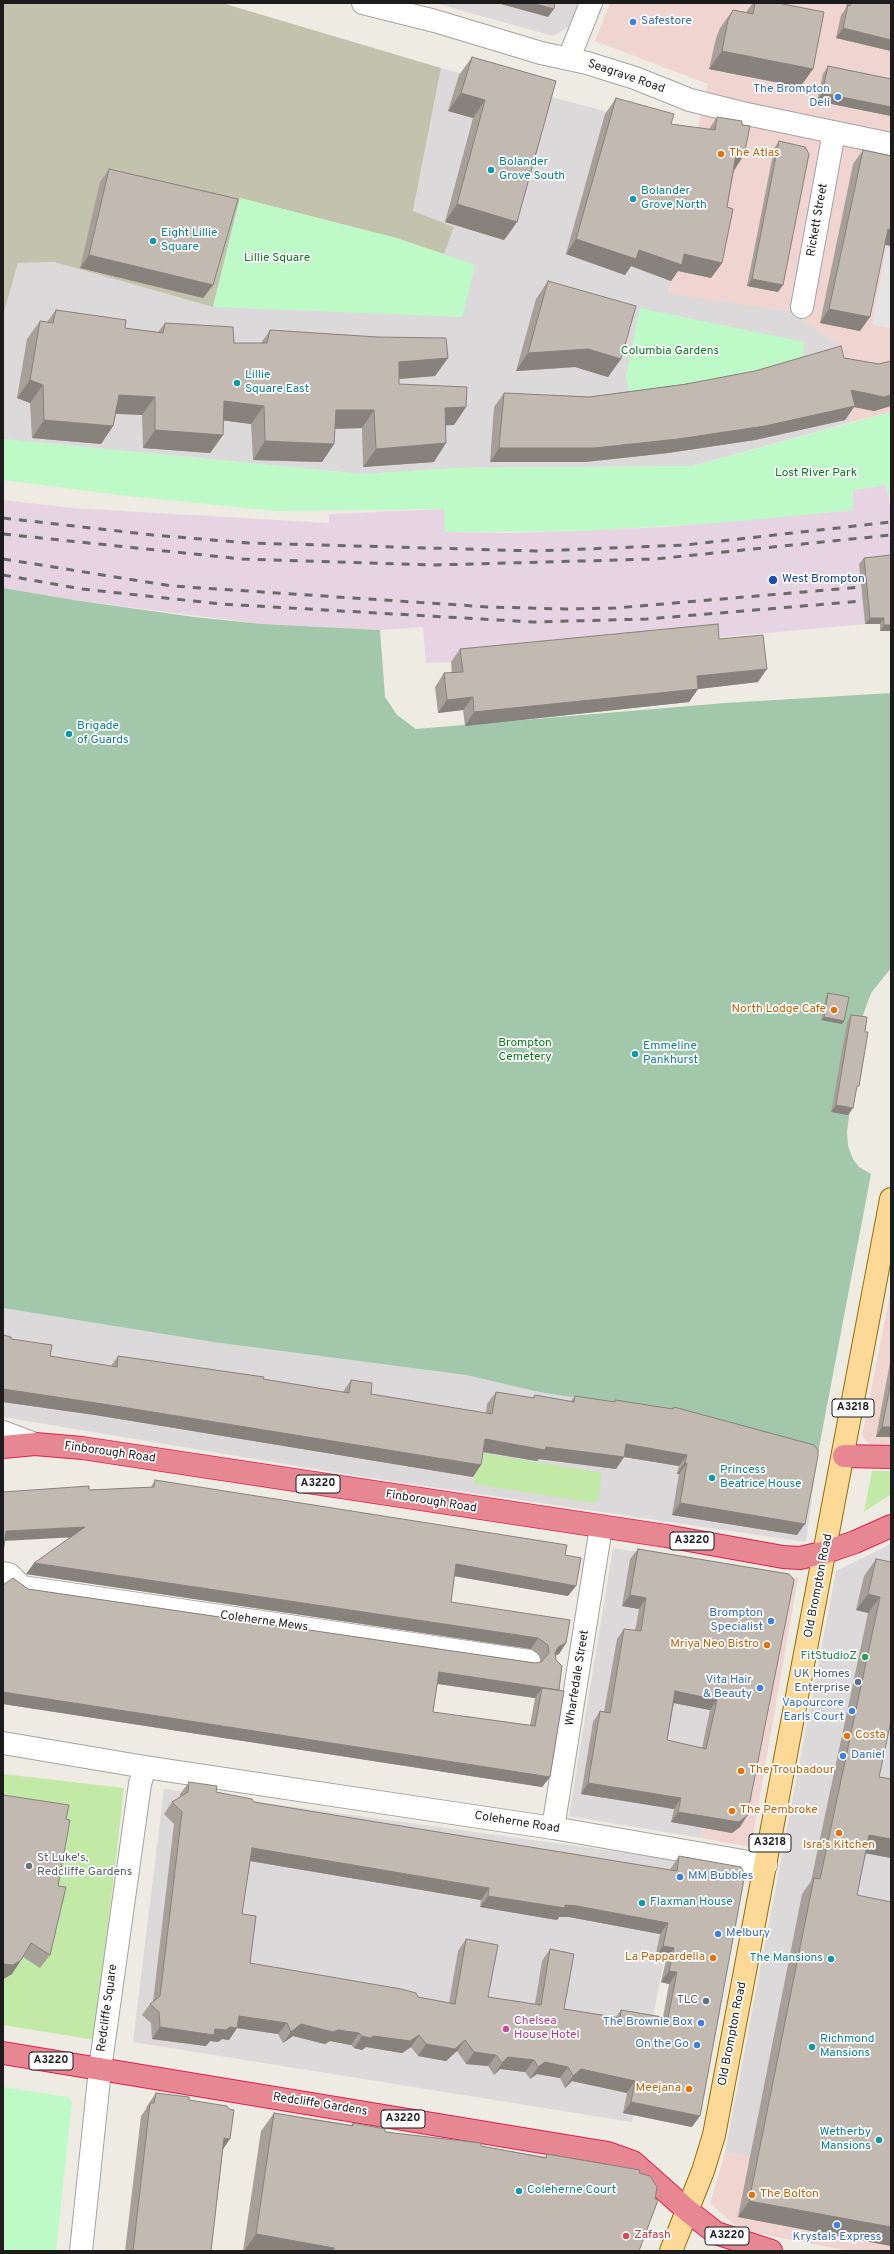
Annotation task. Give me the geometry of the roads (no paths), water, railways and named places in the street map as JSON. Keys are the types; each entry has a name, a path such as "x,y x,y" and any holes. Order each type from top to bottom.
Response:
{"highway":[{"name":"Finborough Road","path":"3,1447 35,1444 82,1448 666,1536 782,1557 800,1558 826,1552"},
{"path":"844,1456 891,1457"},
{"name":"A3220","path":"826,1552 855,1542 891,1526"},
{"name":"Redcliffe Gardens","path":"3,2053 608,2152 633,2162 658,2182 688,2211"},
{"name":"A3220","path":"688,2211 716,2232 771,2251"}],"main road":[{"name":"Old Brompton Road","path":"671,2251 688,2211 714,2135 888,1231 891,1198"}],"street":[{"path":"569,58 591,3"},
{"name":"Seagrave Road","path":"368,4 541,53 569,58 635,78 690,100 891,144"},
{"name":"Rickett Street","path":"802,307 834,132"},
{"name":"Finborough Road","path":"3,1432 35,1444"},
{"name":"Wharfedale Street","path":"553,1828 570,1667 601,1527"},
{"name":"Coleherne Mews","path":"3,1573 9,1574 22,1586 529,1661"},
{"path":"3,1743 145,1767"},
{"name":"Coleherne Road","path":"145,1767 553,1828 766,1864"},
{"name":"Redcliffe Square","path":"80,2251 100,2069 139,1792 145,1767"}],"railway":[{"path":"3,518 153,535 249,543 536,551 685,545 891,522"},
{"path":"3,534 242,559 435,565 655,559 891,535"},
{"path":"3,559 172,586 489,607 565,609 616,608 862,587"},
{"path":"3,575 82,589 221,604 533,622 647,619 863,601"}],"place":[{"name":"Safestore","path":"633,22"},
{"name":"The Brompton Deli","path":"838,97"},
{"name":"The Atlas","path":"721,154"},
{"name":"Bolander Grove South","path":"491,170"},
{"name":"Bolander Grove North","path":"633,199"},
{"name":"Eight Lillie Square","path":"153,241"},
{"name":"Lillie Square East","path":"237,383"},
{"name":"West Brompton","path":"773,580"},
{"name":"Brigade of Guards","path":"69,734"},
{"name":"North Lodge Cafe","path":"834,1010"},
{"name":"Emmeline Pankhurst","path":"635,1054"},
{"name":"Princess Beatrice House","path":"712,1478"},
{"name":"Brompton Specialist","path":"771,1621"},
{"name":"Mriya Neo Bistro","path":"767,1645"},
{"name":"FitStudioZ","path":"865,1657"},
{"name":"UK Homes Enterprise","path":"858,1682"},
{"name":"Vita Hair & Beauty","path":"760,1688"},
{"name":"Vapourcore Earls Court","path":"852,1711"},
{"name":"Costa","path":"847,1736"},
{"name":"Daniel","path":"843,1756"},
{"name":"The Troubadour","path":"741,1771"},
{"name":"The Pembroke","path":"732,1811"},
{"name":"Isra's Kitchen","path":"839,1833"},
{"name":"St Luke's, Redcliffe Gardens","path":"29,1866"},
{"name":"MM Bubbles","path":"680,1877"},
{"name":"Flaxman House","path":"642,1903"},
{"name":"Melbury","path":"718,1934"},
{"name":"La Pappardella","path":"713,1958"},
{"name":"The Mansions","path":"831,1959"},
{"name":"TLC","path":"706,2001"},
{"name":"The Brownie Box","path":"701,2023"},
{"name":"Chelsea House Hotel","path":"506,2029"},
{"name":"On the Go","path":"697,2045"},
{"name":"Richmond Mansions","path":"812,2047"},
{"name":"Meejana","path":"689,2089"},
{"name":"Wetherby Mansions","path":"879,2140"},
{"name":"Coleherne Court","path":"519,2191"},
{"name":"The Bolton","path":"752,2195"},
{"name":"Krystals Express","path":"837,2225"},
{"name":"Zafash","path":"626,2236"}],"park label":[{"name":"Lillie Square","path":"277,259"},
{"name":"Columbia Gardens","path":"670,352"},
{"name":"Lost River Park","path":"816,474"},
{"name":"Brompton Cemetery","path":"525,1051"}]}
